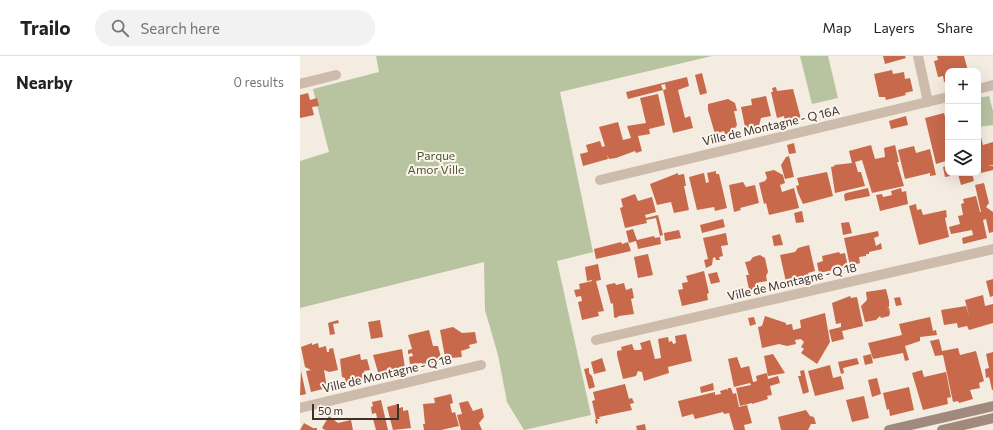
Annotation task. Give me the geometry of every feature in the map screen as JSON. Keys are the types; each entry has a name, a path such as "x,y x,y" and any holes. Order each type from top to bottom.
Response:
{"street":[{"path":"918,56 928,102"},
{"path":"300,84 336,75"},
{"path":"981,88 993,85"},
{"name":"Ville de Montagne - Q 16A","path":"600,180 945,98"},
{"name":"Ville de Montagne - Q 18","path":"596,340 993,248"},
{"name":"Ville de Montagne - Q 18","path":"300,408 480,365"},
{"path":"890,430 993,406"},
{"path":"942,430 993,418"}],"green space":[{"name":"Parque Amor Ville","path":"376,56 712,56 560,92 593,252 557,261 591,415 524,430 507,402 498,355 485,310 484,262 300,308 300,161 329,152 313,89 379,72"},
{"path":"800,56 828,56 838,98 812,104"},
{"path":"989,96 993,111 993,125 981,127 981,97"}],"building":[{"path":"883,56 905,56 906,58 885,64"},
{"path":"937,56 964,56 967,68 945,68 944,82 943,76 938,77 934,61 938,60"},
{"path":"892,70 893,74 904,72 905,79 910,78 913,91 905,93 906,95 886,100 885,97 879,97 874,74"},
{"path":"702,73 707,93 700,95 695,75"},
{"path":"687,77 689,86 678,90 685,118 690,116 693,128 673,133 663,90 628,99 626,92","holes":["665,84 666,89 663,90 661,85"]},
{"path":"776,87 777,91 793,89 801,119 794,123 785,122 784,116 777,118 771,92 773,92 772,88"},
{"path":"308,93 310,100 317,98 319,106 312,107 314,115 300,118 300,95"},
{"path":"658,94 665,125 649,129 650,134 638,136 642,151 636,153 635,151 609,159 607,155 608,159 583,166 580,154 588,152 586,145 600,141 602,147 605,146 599,127 618,122 623,140 631,138 627,126 646,123 640,98"},
{"path":"766,96 771,116 761,118 758,129 746,132 741,107 752,105 751,99"},
{"path":"728,99 735,103 737,111 734,111 737,125 735,128 730,130 731,133 725,135 724,131 715,134 708,110 708,104"},
{"path":"944,113 945,161 936,164 925,118"},
{"path":"906,116 908,125 891,129 889,121"},
{"path":"981,137 983,145 993,142 993,165 988,166 993,166 993,170 981,173"},
{"path":"794,143 796,153 789,154 787,145"},
{"path":"871,145 875,159 885,157 884,148 895,145 899,162 897,162 904,186 872,193 862,160 855,162 858,172 861,172 865,186 835,193 831,167 835,166 834,165 852,163 849,151"},
{"path":"914,146 916,153 930,149 936,175 930,176 930,173 905,179 898,150"},
{"path":"789,156 794,177 785,179 781,165 786,157"},
{"path":"945,166 945,176 950,176 945,177 943,167"},
{"path":"774,170 783,175 785,183 780,185 782,192 794,188 799,208 769,215 766,203 764,204 759,183 765,181 767,178 765,172"},
{"path":"716,171 716,174 719,174 727,208 715,211 714,207 697,210 689,177 704,173 706,183 709,182 707,173"},
{"path":"827,172 833,196 803,204 796,186 799,185 797,178"},
{"path":"678,173 678,175 684,174 686,186 684,186 689,210 674,213 671,202 657,205 650,184"},
{"path":"959,176 973,176 974,181 961,185"},
{"path":"743,182 746,187 755,185 759,203 740,208 741,210 734,212 729,185"},
{"path":"984,183 989,203 986,207 993,212 993,232 989,233 986,219 983,220 987,238 963,244 962,238 973,235 972,230 951,234 949,227 960,224 958,216 963,215 961,204 964,203 963,199 976,196 981,212 975,185"},
{"path":"868,188 870,196 845,201 844,195 846,193"},
{"path":"901,188 902,192 906,191 908,204 880,211 876,195 882,194 883,197 892,195 891,191"},
{"path":"635,194 638,201 652,197 656,212 645,215 646,218 658,215 663,235 660,236 656,218 646,220 647,223 625,228 620,208 623,207 621,199"},
{"path":"916,204 917,210 921,209 923,215 946,210 947,217 945,218 949,237 919,245 909,206"},
{"path":"802,211 804,222 796,223 794,213"},
{"path":"723,219 725,227 702,233 700,225"},
{"path":"849,222 852,233 843,235 841,223"},
{"path":"633,229 637,240 654,236 655,238 660,237 661,244 638,249 636,241 629,243 626,231"},
{"path":"679,230 681,238 665,241 664,233"},
{"path":"878,231 879,236 874,238 876,246 881,243 882,249 869,252 866,256 859,257 860,263 850,266 844,238"},
{"path":"726,233 728,245 721,246 723,256 719,257 720,260 716,260 715,257 713,258 712,265 706,268 704,260 708,259 703,238"},
{"path":"780,234 783,245 774,246 772,236"},
{"path":"621,242 622,244 628,242 631,251 596,259 594,249"},
{"path":"809,245 815,271 808,273 810,278 786,282 780,255 795,252 798,248"},
{"path":"839,252 840,254 845,253 848,267 819,273 817,263 823,261 822,256"},
{"path":"648,254 653,275 638,278 634,257"},
{"path":"760,255 765,258 768,272 766,276 767,281 756,283 758,292 750,294 746,275 749,275 745,262 750,261 753,257"},
{"path":"598,264 601,280 596,281 604,311 598,312 599,316 582,320 578,302 582,301 581,296 576,297 574,290 580,289 579,284 592,281 587,281 585,267"},
{"path":"704,271 709,293 707,294 708,300 682,306 678,290 683,289 682,283 688,282 686,276"},
{"path":"717,272 720,282 711,284 708,274"},
{"path":"993,279 993,296 990,297 986,281"},
{"path":"615,283 616,285 624,283 626,290 632,288 634,298 631,299 634,314 619,316 616,318 614,317 613,303 611,304 606,285"},
{"path":"886,289 889,301 889,307 887,307 889,308 889,316 881,318 880,316 876,320 865,322 861,306 867,300 866,292"},
{"path":"983,295 985,306 993,304 993,323 969,330 967,326 958,328 957,323 944,325 941,310 966,306 969,316 965,300"},
{"path":"850,296 851,298 857,297 863,326 842,331 844,339 832,342 829,330 841,327 841,323 836,324 832,303"},
{"path":"900,297 902,305 896,306 894,298"},
{"path":"825,313 830,342 817,364 801,353 804,349 801,347 804,342 801,339 795,340 796,344 787,346 779,344 762,348 758,327 762,326 765,316 786,323 786,325 792,324 793,330 801,328 800,320"},
{"path":"754,317 756,324 750,326 748,318"},
{"path":"930,317 933,331 936,330 937,335 920,337 920,341 905,346 909,360 905,361 903,353 873,359 868,343 902,335 899,324"},
{"path":"338,320 339,323 333,324 335,334 330,335 328,323"},
{"path":"380,320 383,337 371,339 368,322"},
{"path":"453,327 462,333 475,332 477,343 469,345 470,348 461,351 462,357 445,357 440,330"},
{"path":"429,330 433,346 438,346 442,361 422,365 422,363 410,364 409,357 413,356 412,353 408,354 408,350 412,349 408,335"},
{"path":"686,334 692,361 668,367 669,373 644,381 642,372 638,371 636,376 623,379 617,355 617,351 622,350 621,347 632,344 634,350 639,350 642,349 640,343 650,340 655,359 661,358 658,339 668,337 669,342 672,341 673,344 676,343 675,336"},
{"path":"939,339 942,351 958,348 960,355 976,351 984,381 979,383 980,388 970,390 973,399 959,403 958,401 953,402 943,355 935,356 930,341"},
{"path":"312,343 312,345 318,343 319,348 326,346 327,352 329,352 329,349 333,348 338,370 329,372 324,370 327,388 311,392 306,371 311,370 305,367 301,347"},
{"path":"402,349 405,368 399,369 400,371 396,372 396,369 390,370 391,377 380,379 373,355"},
{"path":"993,352 992,390 989,377 986,378 985,369 989,368 986,354"},
{"path":"360,354 361,360 367,359 370,370 364,371 366,378 346,383 345,378 342,377 340,359"},
{"path":"773,354 785,373 768,376 764,356"},
{"path":"871,354 873,363 865,365 863,356"},
{"path":"737,357 741,368 749,366 753,382 757,381 756,376 767,373 768,379 778,376 780,383 770,386 772,395 767,396 768,399 740,406 736,388 751,385 750,383 734,387 728,359"},
{"path":"602,358 606,371 594,374 591,362"},
{"path":"857,358 859,364 843,368 844,373 841,374 838,362"},
{"path":"830,365 833,378 841,376 844,389 815,396 808,371"},
{"path":"589,368 589,373 592,376 595,387 589,389 584,369"},
{"path":"804,370 809,392 803,394 798,376 801,376 800,371"},
{"path":"922,370 924,377 946,372 951,397 947,398 948,404 923,410 912,373"},
{"path":"301,371 306,394 300,395"},
{"path":"877,378 881,394 872,397 868,380"},
{"path":"713,383 714,390 701,393 700,387"},
{"path":"625,384 629,399 632,398 634,403 630,404 632,410 599,417 600,419 597,419 598,423 596,424 592,401 595,400 593,392"},
{"path":"909,387 914,410 890,416 883,393"},
{"path":"728,388 731,388 733,394 736,393 739,407 747,405 752,423 744,425 745,430 734,430 729,413 724,414 723,412 695,419 693,414 682,417 678,401 715,392 715,395 721,394 720,391 727,389 727,391"},
{"path":"451,394 453,403 450,404 452,413 455,412 459,426 441,430 424,430 423,424 425,424 423,404 435,403 434,398"},
{"path":"864,396 869,418 852,422 846,400"},
{"path":"381,400 388,430 376,430 373,419 377,418 376,413 372,414 372,402"},
{"path":"468,401 473,411 482,408 484,417 479,423 482,430 461,430 457,415 462,414 459,403"},
{"path":"398,404 399,408 403,407 403,411 408,410 411,428 393,430 387,407"},
{"path":"806,410 810,416 814,417 816,424 811,424 808,430 781,430 778,417"},
{"path":"329,416 338,423 351,420 353,430 325,430 322,428"},
{"path":"304,423 313,428 317,428 317,430 300,430"},
{"path":"645,424 646,430 637,430 636,426"}]}
